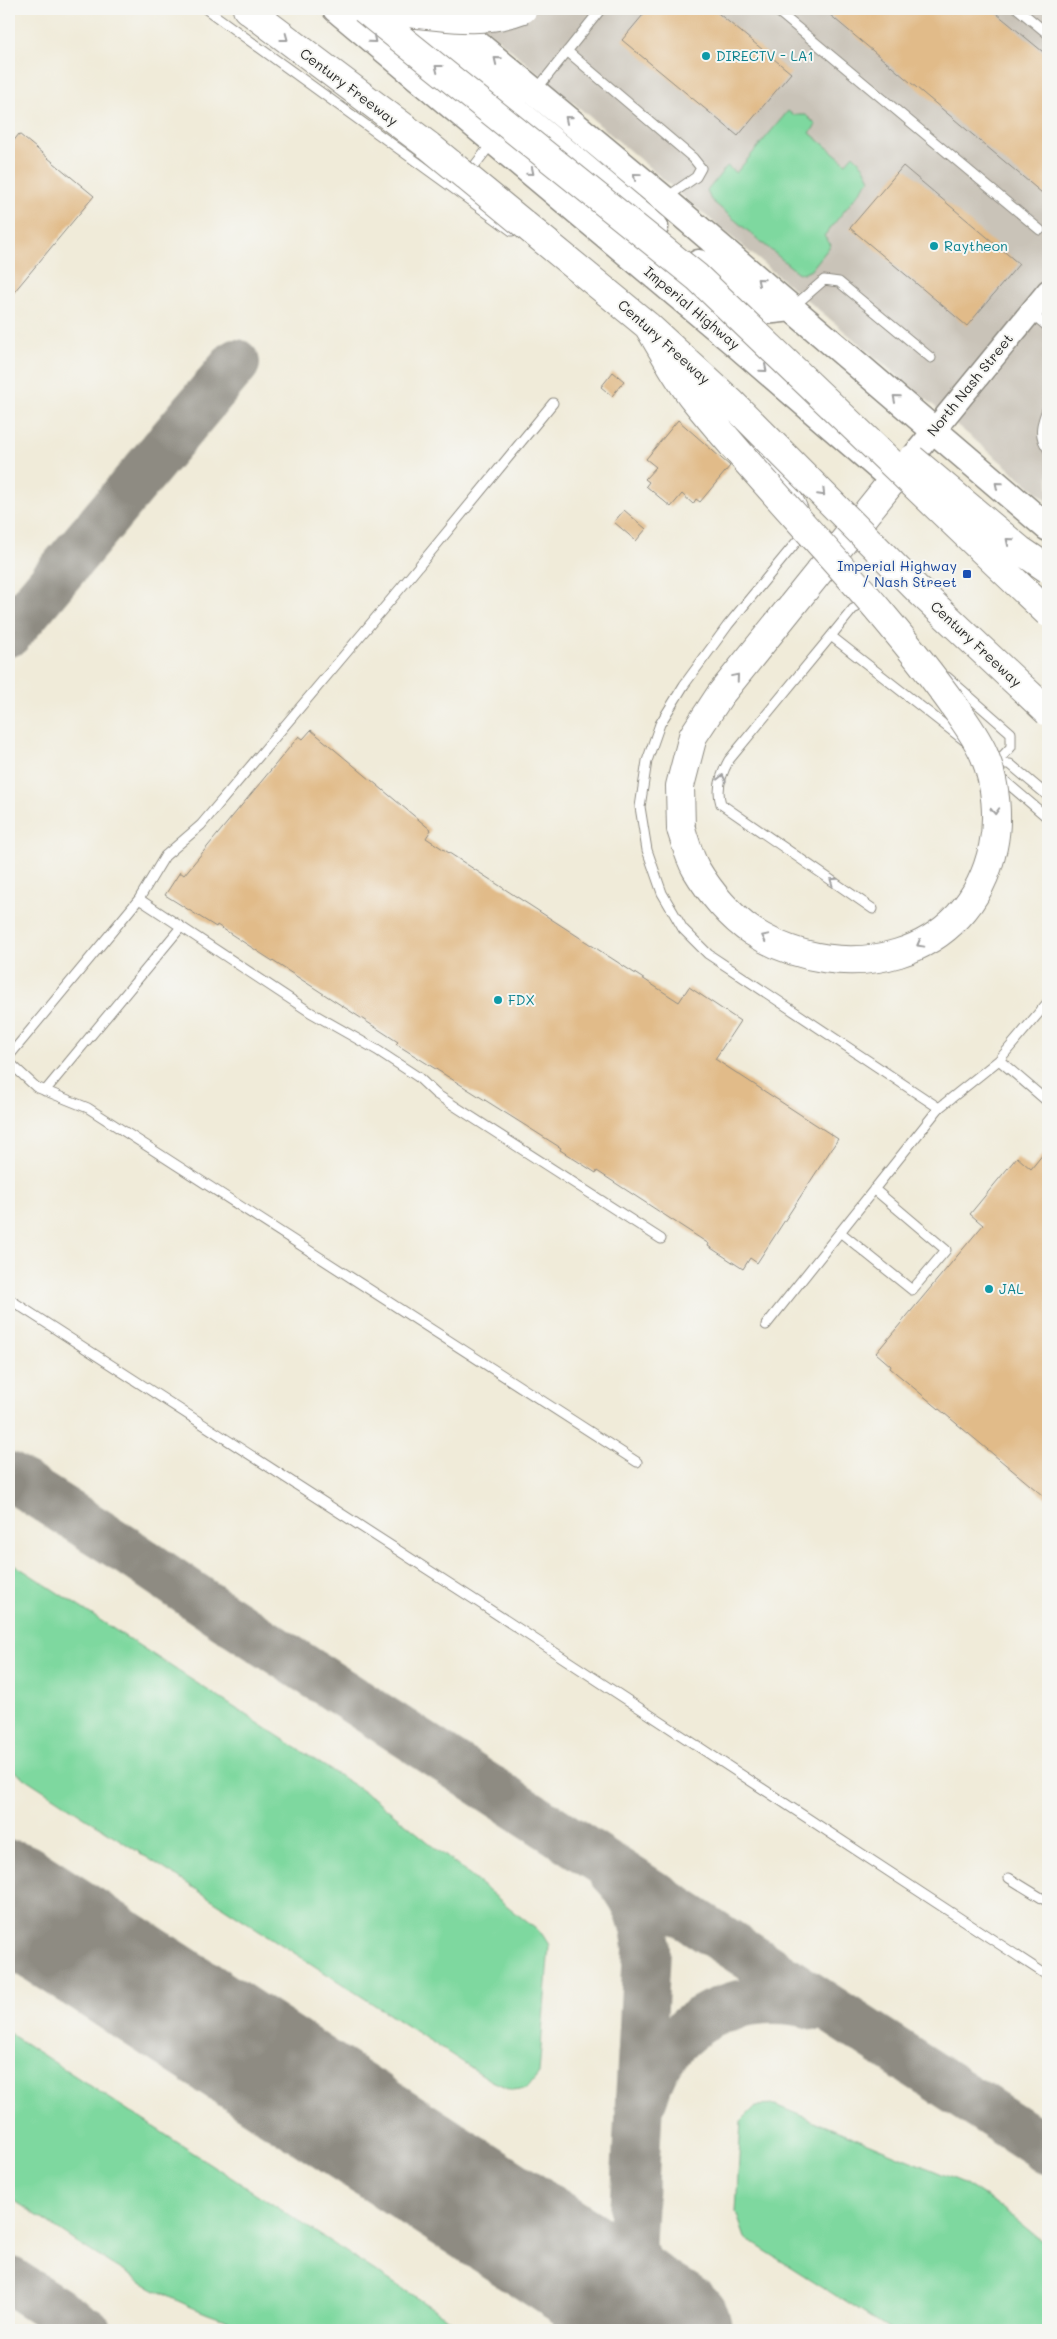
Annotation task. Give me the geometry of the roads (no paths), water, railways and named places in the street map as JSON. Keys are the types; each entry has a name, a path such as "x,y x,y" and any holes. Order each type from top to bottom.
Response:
{"highway":[{"name":"Century Freeway","path":"246,9 429,146 646,332 732,402 917,589 1048,712"},
{"path":"364,9 697,277 1020,550 1048,569"},
{"path":"400,9 408,13 475,20 506,15 523,9"},
{"path":"697,277 1048,611"},
{"path":"646,332 692,396 926,666 964,720 985,757 994,794 996,831 989,866 971,899 950,925 918,947 878,959 835,961 796,952 752,931 720,902 694,867 681,829 680,786 692,736 720,695 894,480"}],"main road":[{"name":"Imperial Highway","path":"336,9 1048,611"},
{"path":"396,9 740,297 764,311 792,308"},
{"path":"434,9 535,91 792,308 1048,528"}],"street":[{"name":"North Nash Street","path":"894,480 1048,291"}],"lane":[{"path":"206,9 523,239"},
{"path":"535,91 601,9"},
{"path":"775,9 1040,230"},
{"path":"1018,9 1048,34"},
{"path":"567,51 694,158 701,168 696,177 664,200"},
{"path":"455,190 494,141"},
{"path":"792,308 808,296 824,280 839,282 932,358"},
{"path":"1031,312 1048,327"},
{"path":"646,332 705,397"},
{"path":"9,1056 139,899 165,856 201,825 405,583 553,403"},
{"path":"1048,406 1040,433 1048,449"},
{"path":"718,410 771,463 801,499 806,517 798,540 728,625 684,684 660,724 647,761 640,807 647,850 662,893 683,929 708,954 939,1108"},
{"path":"873,909 722,804 719,797 720,776 728,760 852,610 864,604 1011,733 1012,747 995,764"},
{"path":"831,636 995,764 1010,764 1048,796"},
{"path":"995,764 998,776 1048,818"},
{"path":"139,899 317,1016 377,1050 418,1078 436,1094 661,1239"},
{"path":"45,1091 181,927"},
{"path":"766,1325 939,1108 1000,1060 1048,1002"},
{"path":"1000,1060 1048,1102"},
{"path":"9,1062 36,1087 88,1108 636,1462"},
{"path":"840,1232 912,1290 946,1250 874,1189"},
{"path":"9,1299 469,1596 1048,1976"},
{"path":"1009,1878 1048,1902"}],"place":[{"name":"DIRECTV - LA1","path":"706,56"},
{"name":"Raytheon","path":"934,246"},
{"name":"Imperial Highway / Nash Street","path":"967,574"},
{"name":"FDX","path":"498,1000"},
{"name":"JAL","path":"989,1289"}]}
